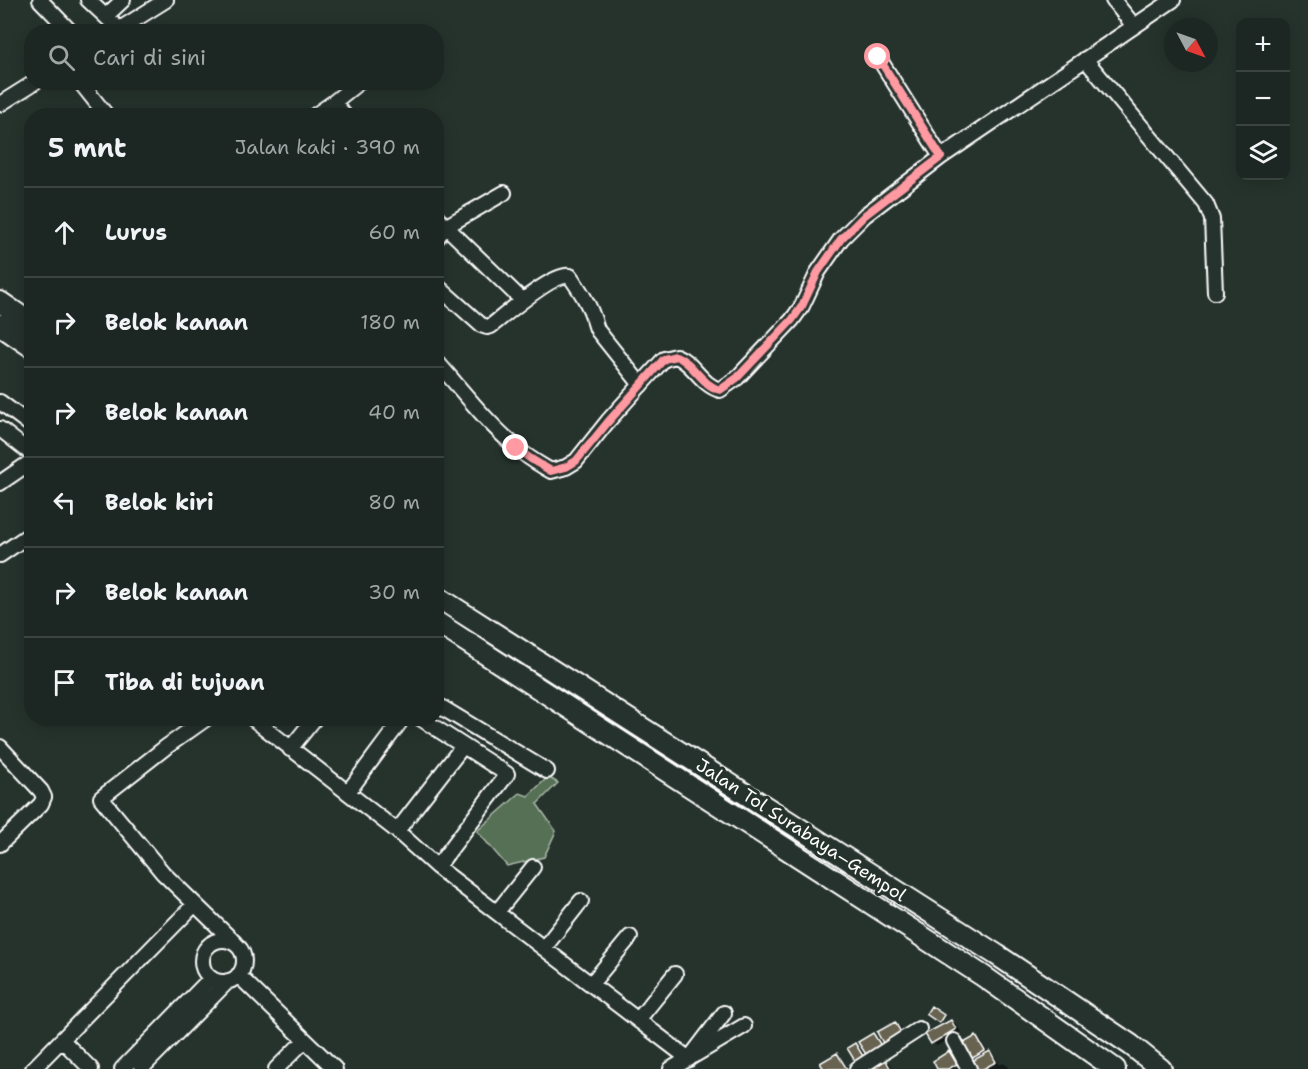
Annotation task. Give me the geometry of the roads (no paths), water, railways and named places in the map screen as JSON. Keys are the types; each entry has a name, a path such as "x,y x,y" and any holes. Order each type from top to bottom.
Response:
{"highway":[{"path":"0,302 24,318"},
{"path":"0,325 24,342"},
{"name":"Jalan Tol Surabaya–Gempol","path":"444,601 997,955 1131,1045 1161,1069"},
{"name":"Jalan Tol Surabaya–Gempol","path":"444,627 983,976 1115,1069"}],"street":[{"path":"40,0 63,24"},
{"path":"88,0 112,24"},
{"path":"106,16 123,0"},
{"path":"127,24 166,0"},
{"path":"1113,0 1134,26"},
{"path":"444,370 492,425 516,448 551,471 566,467 576,461 664,359 676,356 683,358 709,386 720,390 737,378 792,320 802,306 818,272 841,239 865,215 941,157 1173,0"},
{"path":"878,57 941,157"},
{"path":"1085,59 1210,211 1213,227 1215,292"},
{"path":"0,104 24,89"},
{"path":"86,90 101,108"},
{"path":"325,108 349,90"},
{"path":"334,102 339,108"},
{"path":"444,221 504,193"},
{"path":"444,225 522,300"},
{"path":"444,292 484,327 491,326 522,300 559,277 570,276 584,296 598,331 641,385"},
{"path":"0,402 24,420"},
{"path":"0,411 24,429"},
{"path":"0,429 24,448"},
{"path":"0,483 24,466"},
{"path":"0,555 24,538"},
{"path":"444,709 547,771"},
{"path":"141,1069 233,978 244,964 239,947 163,873 101,798 196,726"},
{"path":"262,726 397,831 437,867 689,1059"},
{"path":"290,749 309,726"},
{"path":"348,792 397,726"},
{"path":"432,726 507,774 437,867"},
{"path":"397,831 463,746"},
{"path":"0,747 44,797 41,804 0,844"},
{"path":"497,912 533,867"},
{"path":"544,948 581,901"},
{"path":"33,1069 194,905"},
{"path":"591,984 630,937"},
{"path":"233,978 217,981 211,978 202,963 204,952 218,941 224,940 235,944"},
{"path":"638,1020 675,974"},
{"path":"123,1069 211,978"},
{"path":"233,978 335,1069"},
{"path":"689,1059 724,1013"},
{"path":"671,1069 744,1026"},
{"path":"857,1069 920,1029"},
{"path":"62,1040 91,1069"},
{"path":"276,1069 305,1040"},
{"path":"954,1041 969,1069"}]}
